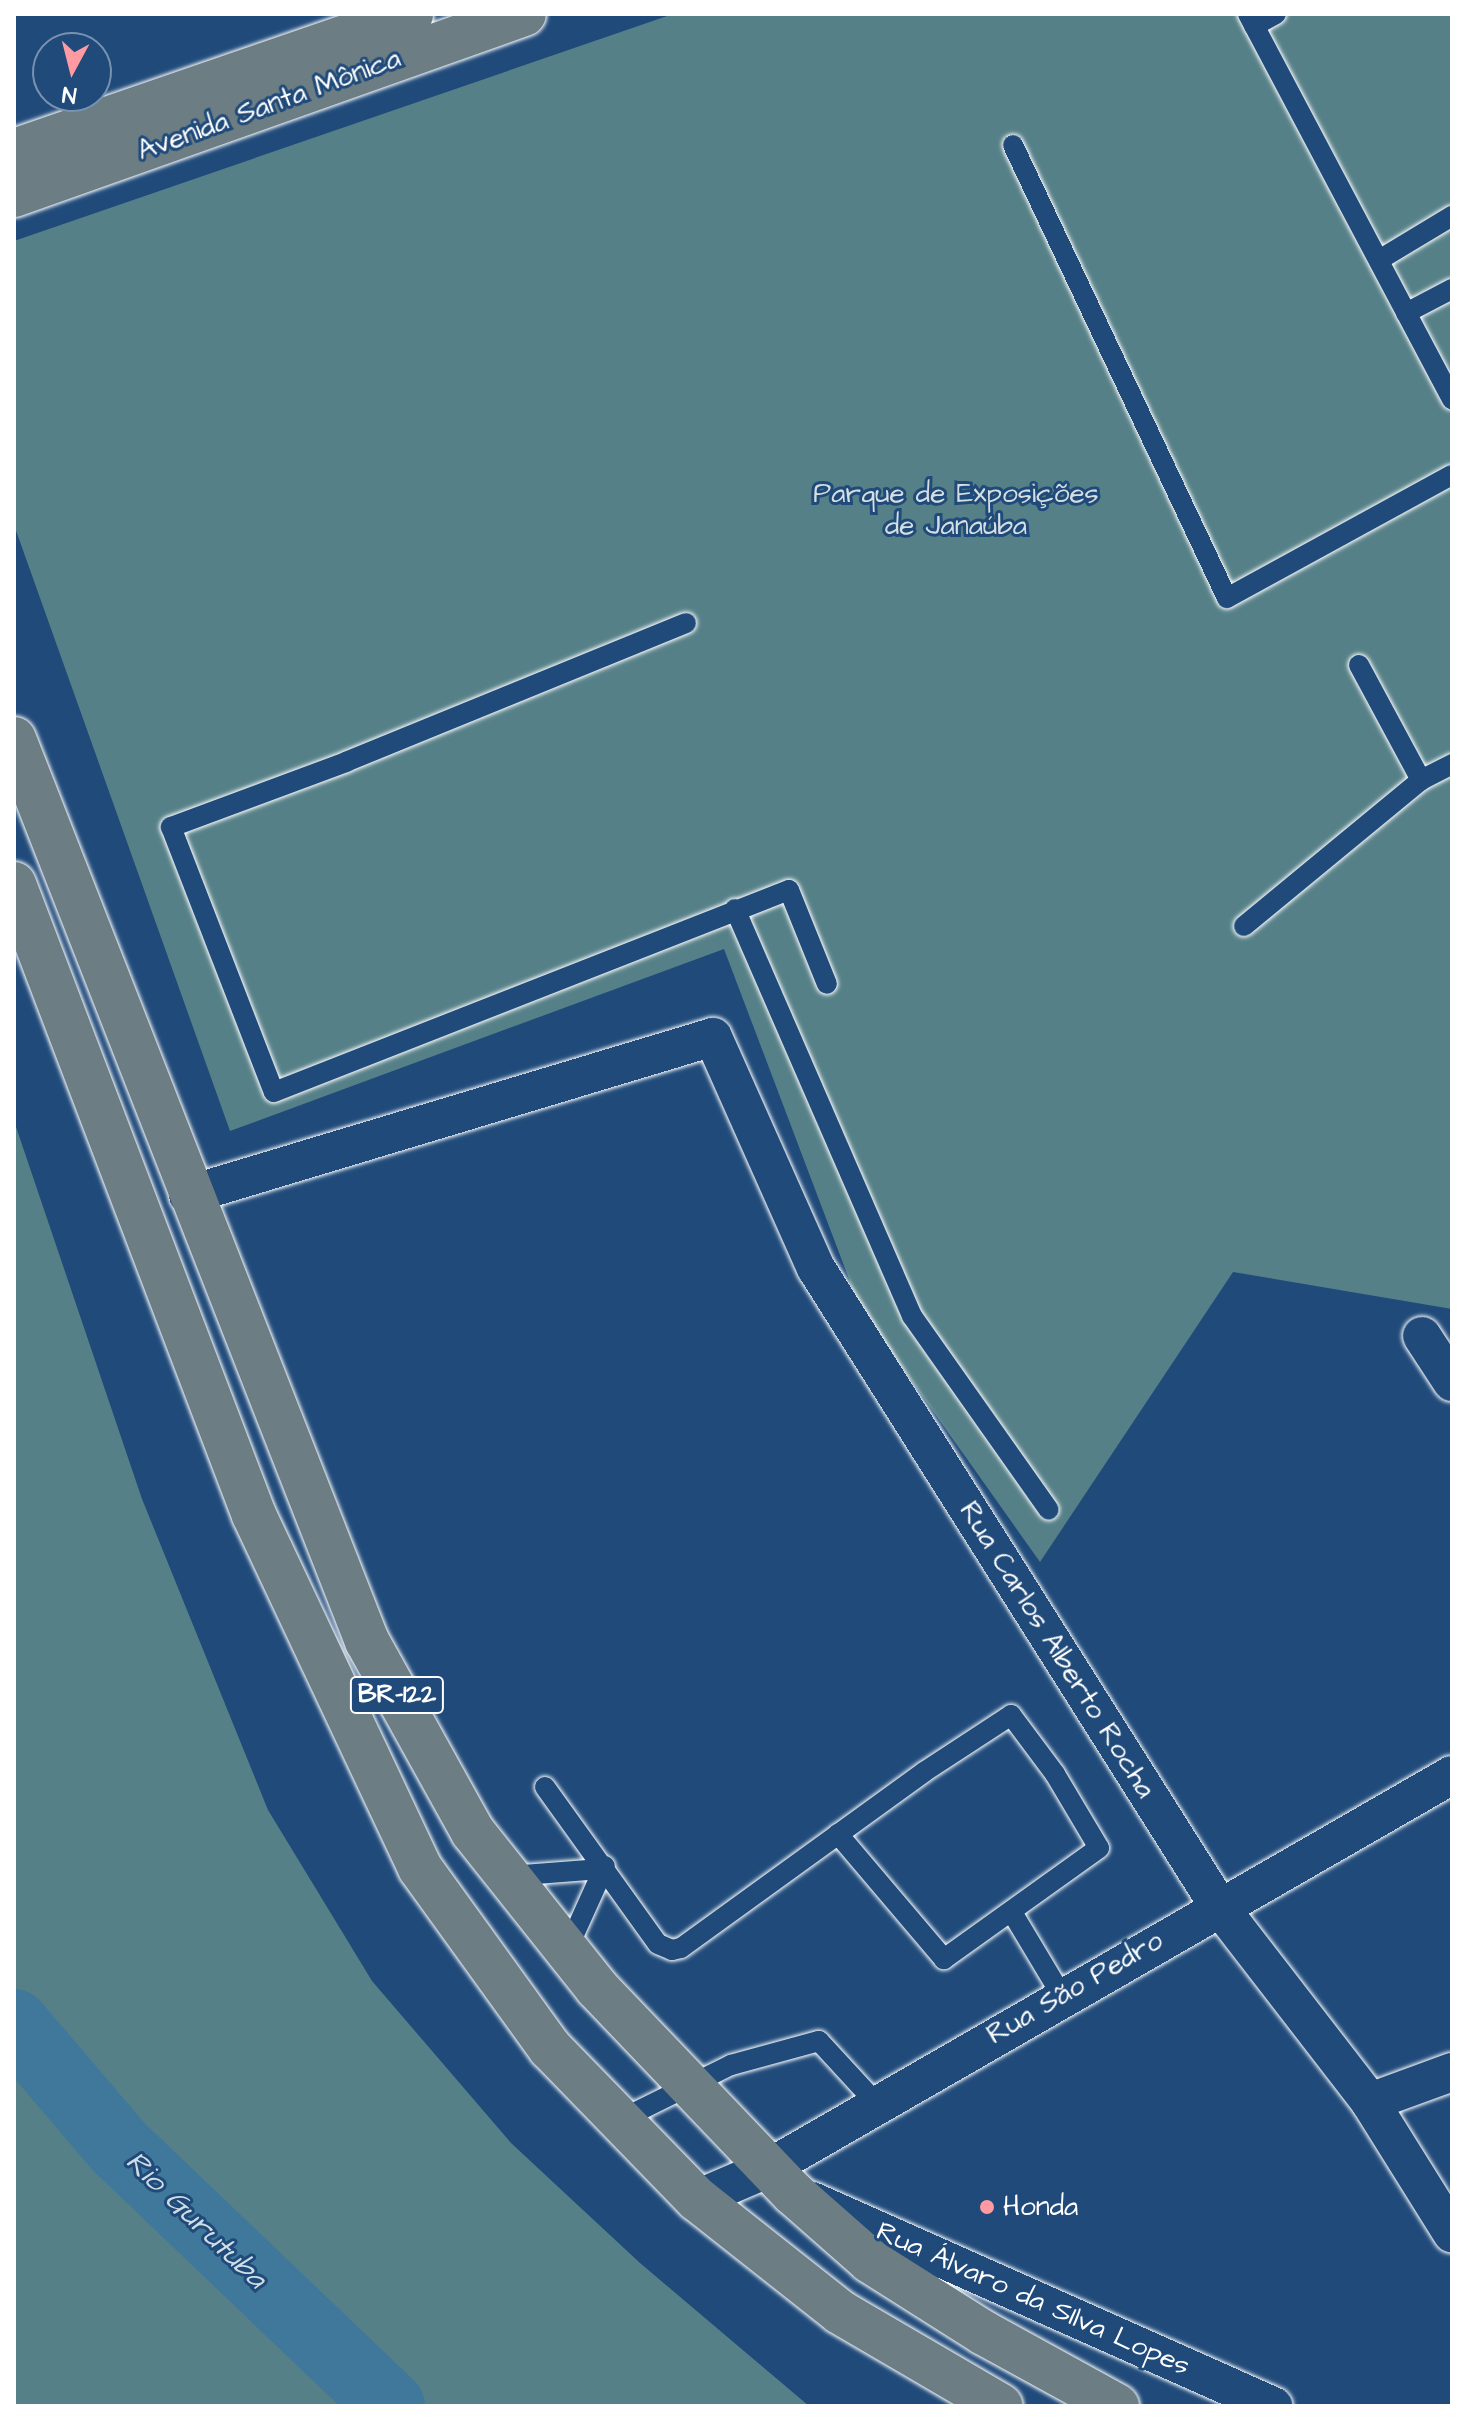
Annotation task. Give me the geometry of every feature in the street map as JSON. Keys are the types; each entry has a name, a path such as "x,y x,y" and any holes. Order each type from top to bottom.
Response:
{"main road":[{"name":"Avenida Santa Mônica","path":"14,151 411,14"},
{"name":"Avenida Santa Mônica","path":"14,195 524,14"},
{"name":"BR-122","path":"14,739 188,1195 367,1641 473,1832 567,1950 689,2086 780,2181 870,2261 984,2333 1117,2406"},
{"name":"BR-122","path":"14,884 254,1515 414,1855 550,2048 697,2199 840,2312 1001,2406"}],"street":[{"name":"Rua Carlos Alberto Rocha","path":"188,1195 713,1037 816,1268 1218,1905 1370,2102 1452,2233"},
{"path":"1422,1336 1452,1382"},
{"name":"Rua São Pedro","path":"697,2199 780,2181 877,2104 1218,1905 1452,1775"},
{"path":"1370,2102 1452,2072"},
{"name":"Rua Álvaro da SIlva Lopes","path":"780,2181 1273,2406"}],"lane":[{"path":"1276,14 1251,20 1451,395"},
{"path":"1013,145 1227,598 1452,475"},
{"path":"1379,260 1452,216"},
{"path":"1406,313 1452,289"},
{"path":"686,623 171,827 274,1092 789,890 827,984"},
{"path":"1359,665 1421,780"},
{"path":"1244,926 1421,780 1452,764"},
{"path":"735,909 912,1316 1049,1510"},
{"path":"545,1787 658,1944 672,1950 838,1834 1011,1715 1055,1774 1099,1848 1013,1914 944,1959 838,1834"},
{"path":"508,1876 603,1868"},
{"path":"567,1950 603,1868"},
{"path":"1013,1914 1062,1996"},
{"path":"620,2120 731,2065 819,2041 877,2104"}],"green space":[{"name":"Parque de Exposições de Janaúba","path":"673,14 1452,14 1452,1309 1233,1272 1040,1562 860,1308 724,949 230,1131 14,525 14,241"},
{"path":"14,1121 142,1499 268,1810 372,1981 511,2143 640,2263 809,2406 14,2406"}],"waterway":[{"name":"Rio Gurutuba","path":"14,2024 119,2147 390,2406"}],"place":[{"name":"Honda","path":"987,2207"}]}
